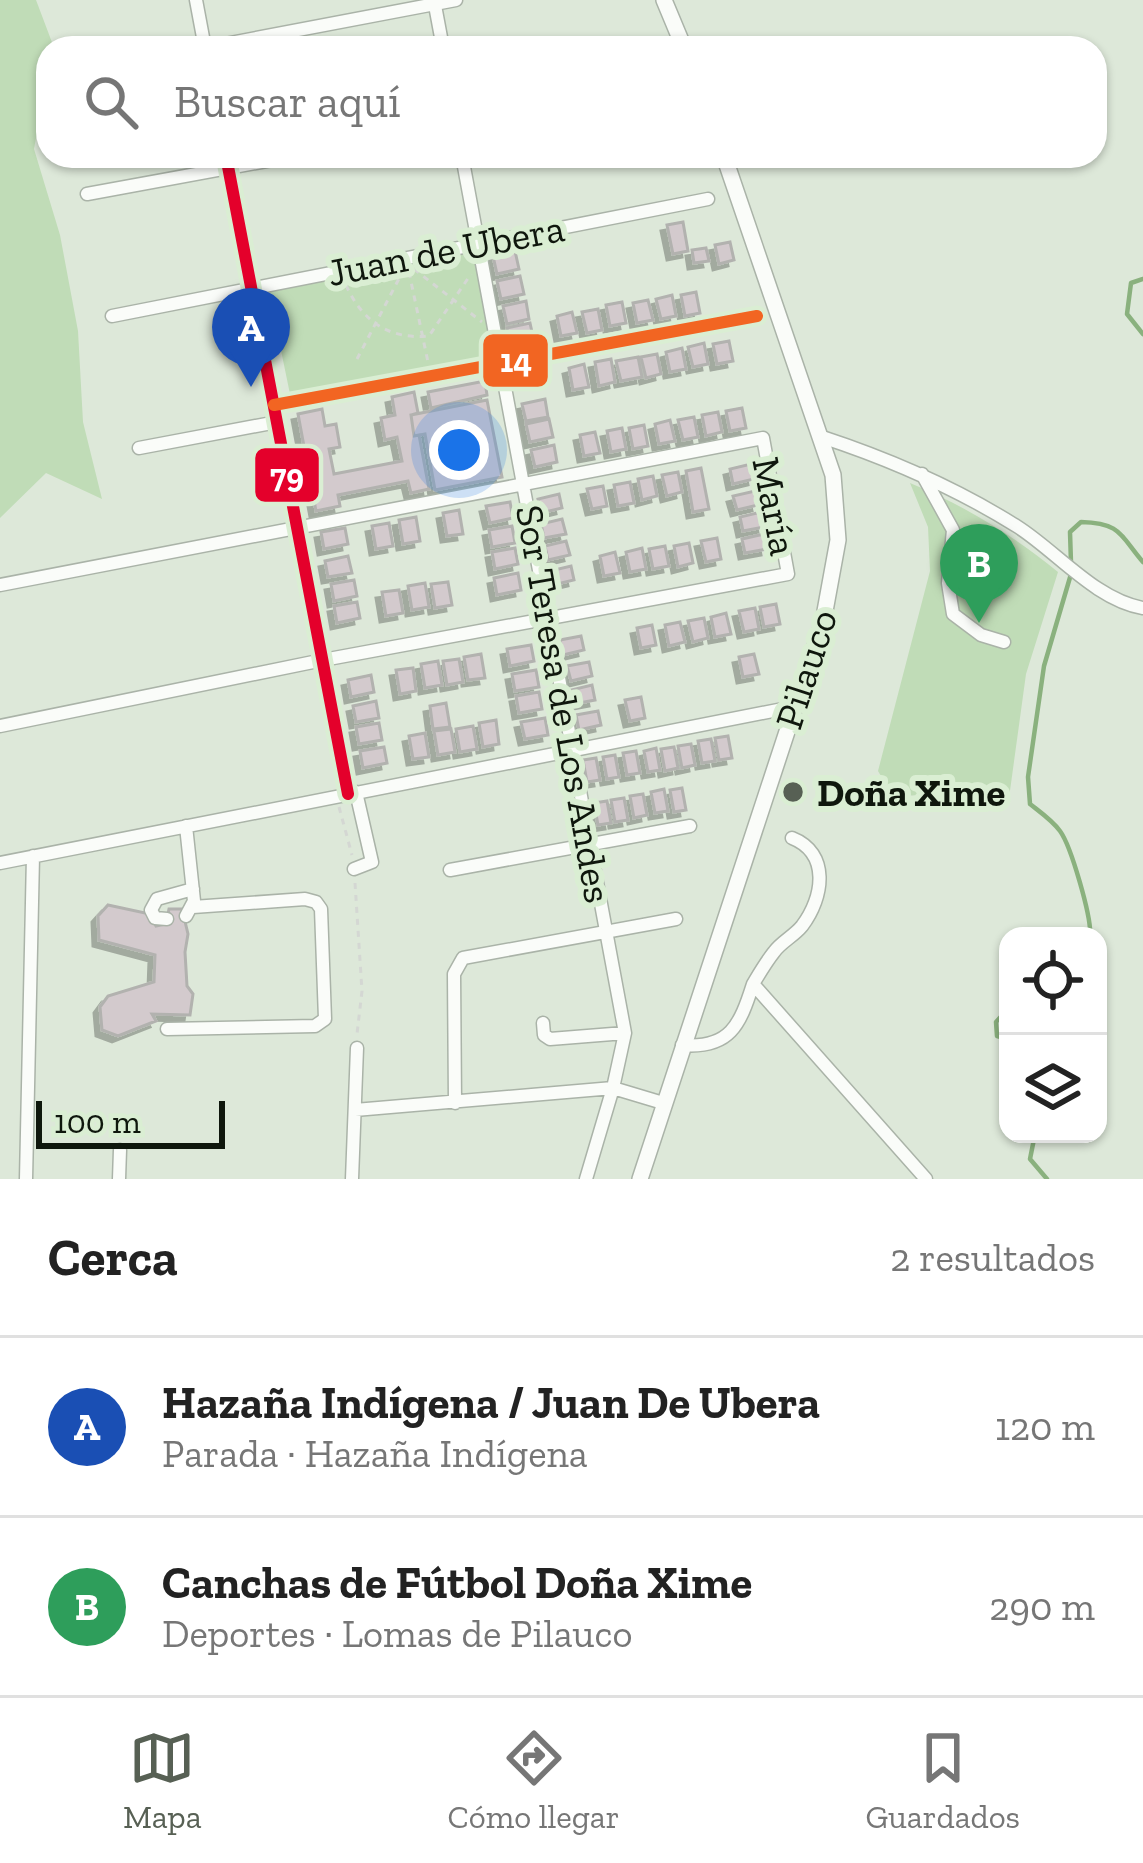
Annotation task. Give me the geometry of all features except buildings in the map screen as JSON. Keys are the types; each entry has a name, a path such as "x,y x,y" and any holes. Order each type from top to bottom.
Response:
{"main road":[{"path":"664,0 679,36"},
{"name":"Pilauco","path":"640,1179 823,622 836,561 836,497 822,437 728,168"}],"street":[{"path":"196,0 203,36"},
{"path":"265,36 456,0"},
{"path":"434,2 440,36"},
{"path":"87,194 201,168"},
{"path":"228,168 322,660 372,862 354,869"},
{"name":"Sor Teresa de Los Andes","path":"464,168 625,1033 586,1179"},
{"name":"Juan de Ubera","path":"112,316 708,199"},
{"path":"274,405 757,316"},
{"path":"139,448 277,422"},
{"path":"822,437 922,474 1020,528 1115,598 1143,608"},
{"name":"María","path":"524,485 763,438 788,574 549,619"},
{"path":"922,474 953,530 948,583 953,614 981,635 1004,642"},
{"path":"0,585 524,485"},
{"path":"0,725 549,619"},
{"path":"0,862 793,707"},
{"path":"167,1029 315,1026 325,1018 321,909 316,902 305,899 189,911 193,889 186,826"},
{"path":"450,870 690,826"},
{"path":"682,1045 715,1044 734,1029 753,984 775,950 803,925 821,872 807,844 792,838"},
{"path":"26,1179 33,856"},
{"path":"167,919 155,918 151,910 157,899 193,889"},
{"path":"455,1102 457,964 463,958 676,919"},
{"path":"753,984 926,1179"},
{"path":"543,1023 544,1036 550,1039 625,1033"},
{"path":"352,1179 357,1048"},
{"path":"355,1110 613,1088 663,1102"},
{"path":"119,1179 120,1150"}],"path":[{"path":"407,264 496,334"},
{"path":"357,359 407,264"},
{"path":"407,264 431,376"},
{"path":"340,271 355,305 374,324 390,333 422,337 430,337 473,271"},
{"path":"333,797 346,823 354,869 362,980 357,1048"}],"green space":[{"path":"0,0 36,0 50,36 36,36 36,168 60,235 78,331 83,422 102,499 46,473 0,518"},
{"path":"475,252 496,360 291,399 269,292"},
{"path":"910,483 988,522 1058,572 1026,674 1009,798 892,795 878,771 930,571 928,527"}],"waterway":[{"path":"1143,279 1131,283 1127,314 1143,334"},
{"path":"1071,563 1070,532 1081,522 1112,528 1143,562"},
{"path":"1071,574 1044,666 1028,777 1030,804 1057,827 1070,851 1090,927"},
{"path":"999,1019 999,1037"},
{"path":"1033,1143 1030,1159 1047,1179"}],"transit line":[{"name":"79","path":"228,168 348,794"},
{"name":"14","path":"274,405 757,316"}],"place":[{"name":"Hazaña Indígena / Juan De Ubera","path":"251,387"},
{"name":"Canchas de Fútbol Doña Xime","path":"979,623"},
{"name":"Doña Xime","path":"793,792"}]}
